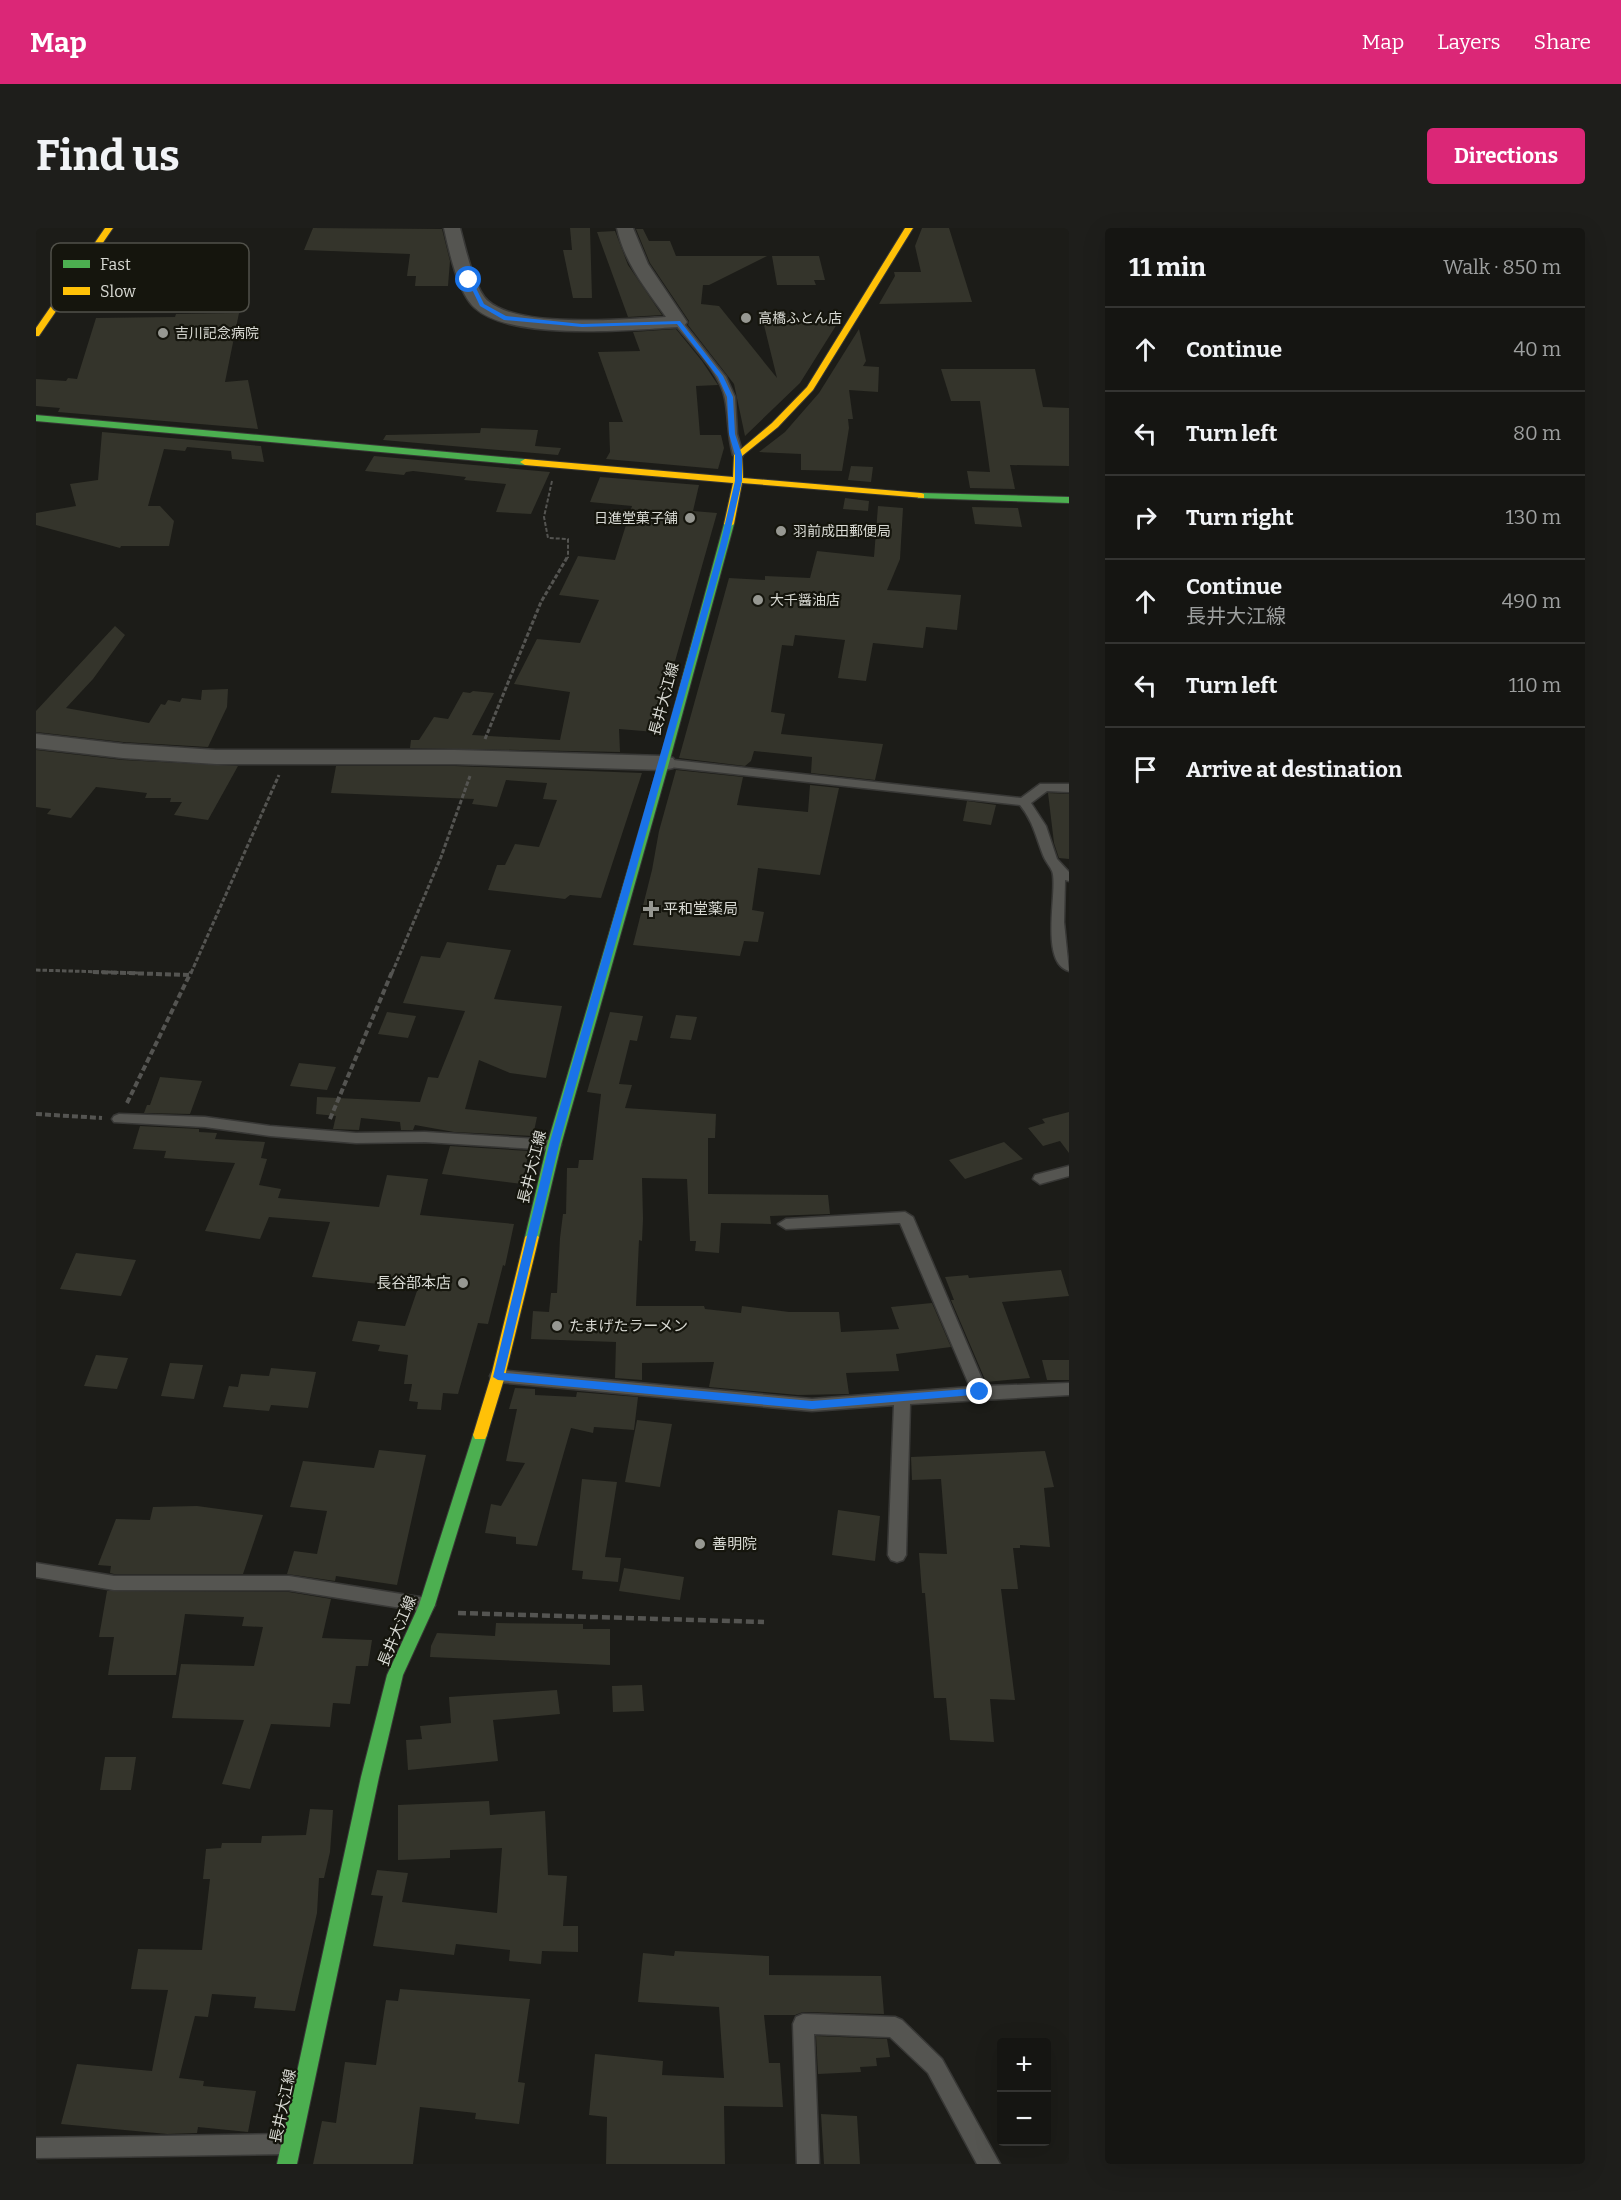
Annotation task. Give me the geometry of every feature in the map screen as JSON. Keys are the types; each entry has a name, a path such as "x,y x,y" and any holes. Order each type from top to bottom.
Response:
{"main road":[{"path":"99,243 109,228"},
{"path":"738,455 774,425 810,388 909,228"},
{"path":"36,334 51,312"},
{"path":"36,418 922,496 1069,500"},
{"name":"長井大江線","path":"289,2154 370,1777 396,1676 425,1609 498,1377 554,1145 724,545 738,481 738,455"}],"street":[{"path":"452,228 459,255 482,305 504,318 582,326 678,322"},
{"path":"625,228 627,238 652,284 678,322"},
{"path":"36,741 123,751 216,757 477,758 664,763"}],"lane":[{"path":"678,322 721,377 730,397 732,434 738,455"},
{"path":"664,763 1024,802 1044,787 1069,788"},
{"path":"1024,802 1037,818 1048,855 1064,875 1059,938 1064,960 1069,967"},
{"path":"118,1119 205,1122 270,1131 356,1138 425,1137 554,1145"},
{"path":"1040,1179 1069,1171"},
{"path":"786,1224 905,1217 980,1392"},
{"path":"498,1377 812,1405 980,1392 1069,1389"},
{"path":"897,1555 902,1398"},
{"path":"36,1570 114,1583 290,1583 425,1609"},
{"path":"808,2164 803,2024 895,2027 935,2066 989,2164"},
{"path":"36,2148 289,2154"}],"path":[{"path":"324,1135 441,857 477,758 541,602 569,555 568,539 548,538 544,517 556,465"},
{"path":"36,1114 118,1119 190,975 286,758"},
{"path":"36,970 190,975"},
{"path":"425,1609 764,1622"}],"building":[{"path":"313,228 442,229 450,261 448,286 415,286 416,276 407,276 410,254 304,250"},
{"path":"570,228 590,228 592,298 573,298 563,250 572,250"},
{"path":"922,228 949,228 972,302 879,304 895,276 894,272 921,272 915,246"},
{"path":"636,229 643,229 649,241 670,241 676,256 767,256 709,285 703,285 701,304 719,306 777,378 762,317 787,316 837,324 800,383 745,436 734,384 688,325 689,321 650,263"},
{"path":"615,231 628,265 662,315 628,317 597,232"},
{"path":"772,256 819,256 825,280 814,280 816,285 777,285"},
{"path":"239,313 225,382 248,380 258,429 58,412 60,408 36,406 36,379 66,381 68,378 77,379 96,318"},
{"path":"676,329 718,385 696,386 700,435 721,435 724,448 718,469 606,459 610,452 609,422 623,422 598,352 640,351 633,332"},
{"path":"859,329 866,361 863,366 879,367 878,392 849,390 853,419 848,419 849,428 842,471 801,470 801,454 759,452 785,432 819,393"},
{"path":"941,369 1035,369 1043,407 1069,408 1069,466 1010,465 1015,489 970,488 967,471 990,472 980,401 951,401"},
{"path":"481,428 538,430 535,446 561,448 558,455 383,440 386,435 480,433"},
{"path":"102,432 261,446 264,462 232,459 231,451 187,447 185,451 164,449 148,506 160,506 174,521 169,546 121,546 120,548 36,525 36,513 76,506 70,484 98,480"},
{"path":"374,456 550,472 531,514 496,512 506,484 464,480 466,477 413,471 406,472 404,475 365,471"},
{"path":"851,466 873,467 871,482 848,480"},
{"path":"600,477 699,485 693,511 717,513 655,732 619,729 620,752 410,748 411,740 419,740 434,717 448,719 463,692 473,691 494,693 472,735 560,740 570,692 514,684 537,639 580,643 599,600 559,595 578,556 615,560 632,506 590,502"},
{"path":"845,498 869,501 868,511 843,509"},
{"path":"878,506 903,508 900,559 887,590 961,595 957,630 926,627 923,648 873,643 866,681 838,678 845,640 795,635 793,646 782,645 771,712 785,714 781,734 883,744 875,780 811,773 812,757 754,751 751,761 745,766 679,758 729,578 765,580 765,576 810,578 817,551 874,557"},
{"path":"972,507 1018,508 1022,527 975,524"},
{"path":"115,626 125,635 93,679 66,708 149,723 161,704 165,705 168,700 180,702 182,698 201,700 202,690 228,689 227,707 208,747 123,742 36,732 36,711"},
{"path":"36,750 123,760 238,766 208,820 174,815 182,802 170,802 171,798 145,798 147,793 96,787 71,818 47,814 51,809 36,807"},
{"path":"336,766 455,766 642,773 601,898 570,895 565,899 488,890 497,865 505,865 515,844 539,847 557,800 543,799 547,783 506,780 497,807 472,804 474,799 331,793"},
{"path":"676,770 743,777 737,805 808,812 810,785 839,788 820,875 758,868 752,910 764,912 758,942 744,941 740,956 633,945 652,870 659,831"},
{"path":"1048,793 1069,794 1069,859 1059,858 1054,843"},
{"path":"967,801 996,805 991,825 963,821"},
{"path":"447,942 511,950 494,999 562,1006 546,1078 510,1073 479,1060 465,1109 537,1117 533,1136 454,1132 415,1125 413,1130 401,1130 400,1122 361,1118 359,1130 333,1129 336,1116 316,1114 317,1097 420,1102 428,1077 438,1078 465,1011 403,1003 421,956 440,958"},
{"path":"387,1012 416,1016 408,1038 378,1034"},
{"path":"610,1012 643,1016 637,1041 630,1040 619,1084 632,1085 625,1108 716,1114 715,1138 708,1138 708,1194 828,1195 830,1214 770,1216 771,1224 721,1223 719,1253 695,1251 696,1241 690,1241 687,1179 642,1178 642,1241 639,1240 636,1306 704,1306 705,1309 741,1313 742,1306 789,1312 839,1312 841,1332 899,1329 891,1307 932,1303 951,1347 896,1354 899,1371 846,1373 849,1394 798,1395 709,1387 714,1362 642,1363 642,1380 615,1378 616,1342 531,1339 533,1311 549,1312 551,1293 557,1293 560,1238 563,1214 566,1214 567,1168 578,1168 579,1160 593,1160 601,1094 587,1092"},
{"path":"676,1015 697,1017 691,1040 670,1038"},
{"path":"299,1063 336,1067 327,1090 290,1086"},
{"path":"160,1077 202,1081 190,1114 144,1113 147,1105 150,1105"},
{"path":"1069,1112 1069,1153 1060,1141 1043,1146 1028,1128 1045,1123 1042,1119"},
{"path":"140,1126 199,1129 199,1132 217,1133 215,1139 265,1142 261,1158 267,1159 259,1185 281,1189 278,1198 379,1207 387,1175 428,1179 420,1215 514,1224 505,1266 503,1265 488,1324 478,1323 458,1394 443,1393 441,1410 417,1409 418,1402 409,1401 412,1384 404,1384 408,1355 378,1351 380,1345 352,1341 358,1321 405,1326 418,1288 312,1277 330,1222 269,1217 260,1239 205,1231 235,1163 164,1158 166,1151 133,1149"},
{"path":"1004,1142 1023,1159 965,1179 949,1160"},
{"path":"450,1146 529,1151 522,1184 442,1174"},
{"path":"76,1253 136,1260 121,1296 60,1289"},
{"path":"1061,1270 1069,1296 1002,1302 1030,1378 986,1382 951,1300 954,1300 945,1277 968,1275 969,1278"},
{"path":"96,1355 128,1358 117,1389 84,1386"},
{"path":"1042,1360 1069,1360 1069,1380 1047,1380"},
{"path":"170,1363 203,1365 194,1399 161,1396"},
{"path":"271,1368 316,1372 308,1408 271,1405 269,1411 223,1407 229,1386 238,1387 241,1374 269,1376"},
{"path":"515,1388 535,1389 535,1395 576,1397 577,1392 638,1397 634,1430 594,1427 593,1433 571,1428 537,1546 516,1544 516,1537 485,1533 491,1504 501,1506 525,1463 506,1461 517,1409 509,1409"},
{"path":"637,1420 672,1424 660,1487 625,1482"},
{"path":"379,1450 426,1455 397,1585 336,1576 335,1581 287,1574 294,1551 317,1554 327,1511 290,1507 303,1461 374,1468"},
{"path":"1045,1451 1054,1487 1044,1488 1050,1547 1020,1545 1020,1548 1013,1548 1018,1589 1001,1589 1015,1700 990,1699 994,1742 950,1740 946,1698 934,1698 925,1593 922,1593 919,1553 947,1554 941,1479 912,1480 911,1457"},
{"path":"582,1479 617,1482 605,1557 621,1558 618,1582 582,1579 583,1571 572,1570"},
{"path":"197,1506 263,1515 243,1574 114,1574 110,1573 111,1566 98,1565 116,1519 150,1520 153,1507"},
{"path":"838,1510 880,1516 875,1561 832,1555"},
{"path":"624,1568 684,1577 680,1600 619,1591"},
{"path":"107,1591 289,1592 331,1599 322,1638 372,1640 368,1666 356,1666 350,1704 333,1703 330,1727 271,1724 250,1789 222,1784 244,1720 172,1718 181,1664 254,1666 263,1627 242,1626 244,1617 185,1614 176,1675 108,1675 114,1637 99,1637"},
{"path":"496,1623 583,1624 583,1629 610,1629 610,1665 430,1657 431,1646 437,1633 495,1636"},
{"path":"642,1685 644,1711 613,1712 612,1686"},
{"path":"557,1690 560,1714 493,1720 498,1761 408,1770 406,1740 422,1739 420,1726 451,1723 449,1697"},
{"path":"105,1757 136,1757 131,1790 100,1790"},
{"path":"489,1801 490,1815 545,1811 548,1875 567,1876 563,1926 578,1926 578,1952 542,1951 541,1964 509,1961 510,1950 456,1944 454,1955 373,1946 383,1896 371,1895 377,1870 408,1873 402,1902 497,1913 502,1848 450,1850 450,1858 398,1860 398,1805"},
{"path":"310,1809 333,1810 330,1852 324,1878 319,1878 317,1913 295,2011 254,2008 256,1997 212,1994 208,2017 195,2016 179,2078 204,2081 203,2086 256,2091 248,2132 198,2127 197,2133 167,2134 61,2124 77,2064 152,2071 168,1990 131,1989 138,1949 202,1950 210,1879 203,1879 206,1849 221,1848 222,1843 261,1843 262,1836 306,1835"},
{"path":"675,1951 769,1956 769,1975 881,1976 884,2014 803,2012 795,2015 764,2015 769,2063 780,2063 783,2107 724,2106 725,2164 606,2164 607,2117 589,2115 595,2054 663,2061 662,2075 724,2078 719,2007 638,2002 643,1953 674,1956"},
{"path":"400,1989 530,1999 518,2082 525,2083 519,2124 475,2119 476,2113 420,2107 413,2164 313,2164 322,2121 336,2123 345,2062 376,2065 386,2000 398,2001"},
{"path":"816,2036 887,2039 890,2057 876,2058 877,2066 860,2067 861,2072 818,2074"},
{"path":"821,2114 857,2116 860,2164 824,2164"}],"traffic: fast":[{"path":"36,418 525,462"},
{"path":"921,496 1069,500"},
{"path":"532,1237 554,1145 664,763 729,524"},
{"path":"287,2164 370,1777 395,1675 427,1605 480,1435"}],"traffic: slow":[{"path":"99,243 109,228"},
{"path":"729,524 738,481 738,455 775,425 810,388 909,228"},
{"path":"36,334 51,312"},
{"path":"525,462 921,496"},
{"path":"480,1435 498,1376 532,1237"}],"place":[{"name":"高橋ふとん店","path":"746,318"},
{"name":"吉川記念病院","path":"163,333"},
{"name":"日進堂菓子舗","path":"690,518"},
{"name":"羽前成田郵便局","path":"781,531"},
{"name":"大千醤油店","path":"758,600"},
{"name":"平和堂薬局","path":"651,909"},
{"name":"長谷部本店","path":"463,1283"},
{"name":"たまげたラーメン","path":"557,1326"},
{"name":"善明院","path":"700,1544"}],"route":[{"path":"469,280 482,305 504,318 582,326 678,322 721,377 730,397 732,434 738,455 738,481 724,545 554,1145 498,1377 812,1405 980,1392"}]}
